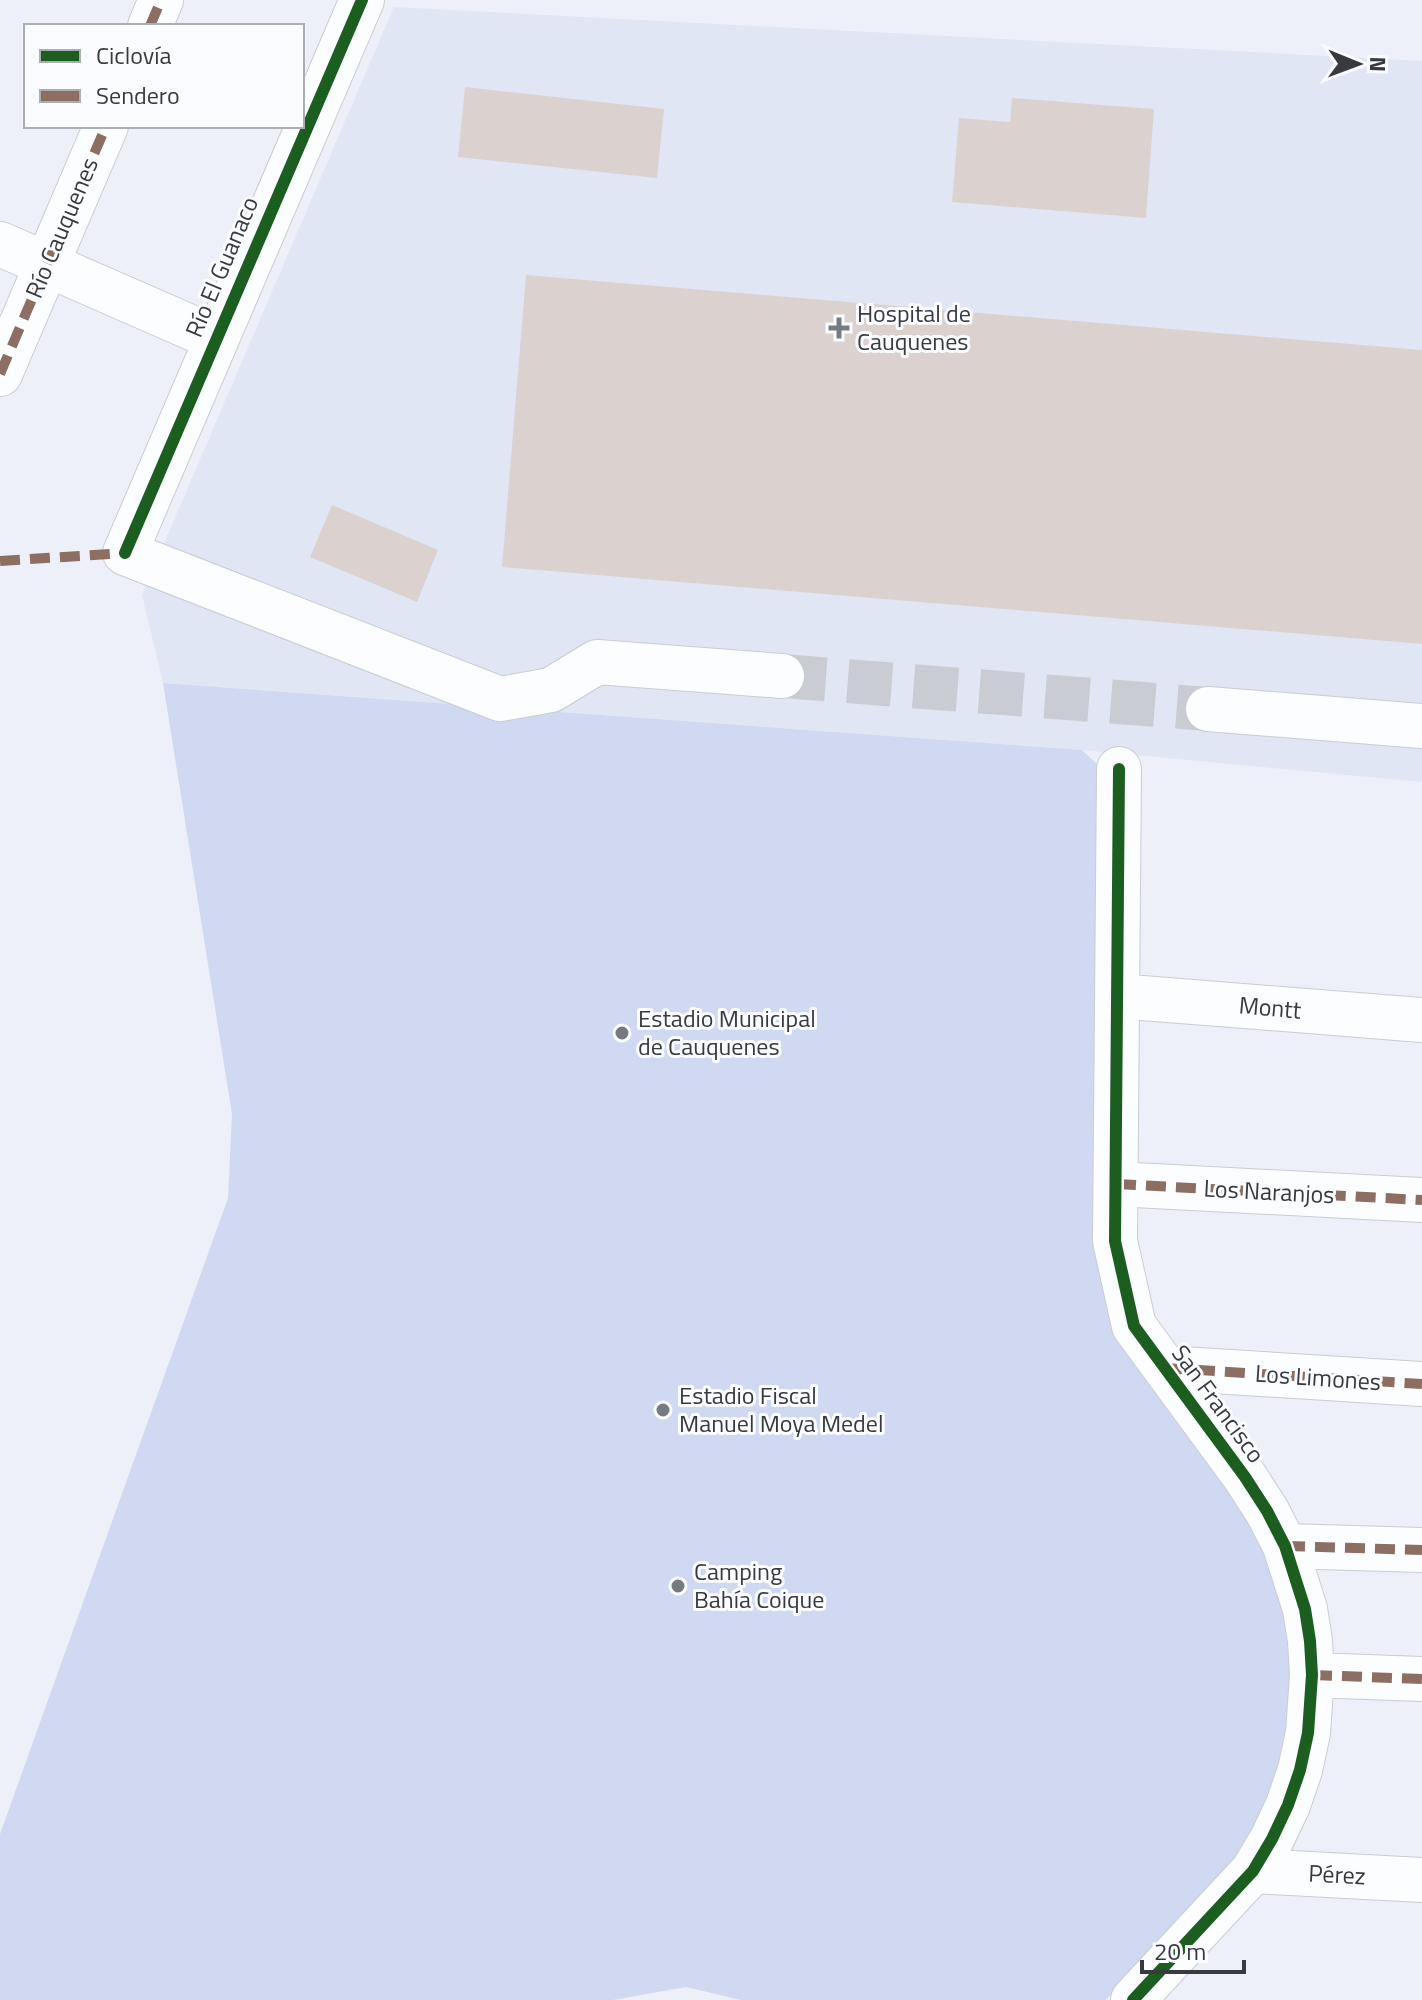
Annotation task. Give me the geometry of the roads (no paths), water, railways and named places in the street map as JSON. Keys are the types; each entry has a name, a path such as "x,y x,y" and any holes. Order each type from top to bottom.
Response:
{"street":[{"path":"151,24 161,0"},
{"name":"Río El Guanaco","path":"362,0 125,553 500,699 551,690 597,662 782,676"},
{"name":"Río Cauquenes","path":"0,374 105,128"},
{"path":"0,244 215,338"},
{"path":"1208,709 1422,726"},
{"name":"San Francisco","path":"1119,769 1115,1241 1134,1326 1252,1488 1285,1546 1305,1609 1312,1675 1308,1733 1300,1770 1288,1805 1253,1871 1133,2000"},
{"name":"Montt","path":"1117,996 1422,1020"},
{"name":"Los Naranjos","path":"1116,1184 1422,1200"},
{"name":"Los Limones","path":"1165,1368 1422,1384"},
{"path":"1285,1546 1422,1550"},
{"path":"1312,1675 1422,1679"},
{"name":"Pérez","path":"1253,1871 1422,1880"}],"tunnel":[{"path":"782,676 1208,709"}],"place":[{"name":"Hospital de Cauquenes","path":"839,328"},
{"name":"Estadio Municipal de Cauquenes","path":"622,1033"},
{"name":"Estadio Fiscal Manuel Moya Medel","path":"663,1410"},
{"name":"Camping Bahía Coique","path":"678,1586"}]}
